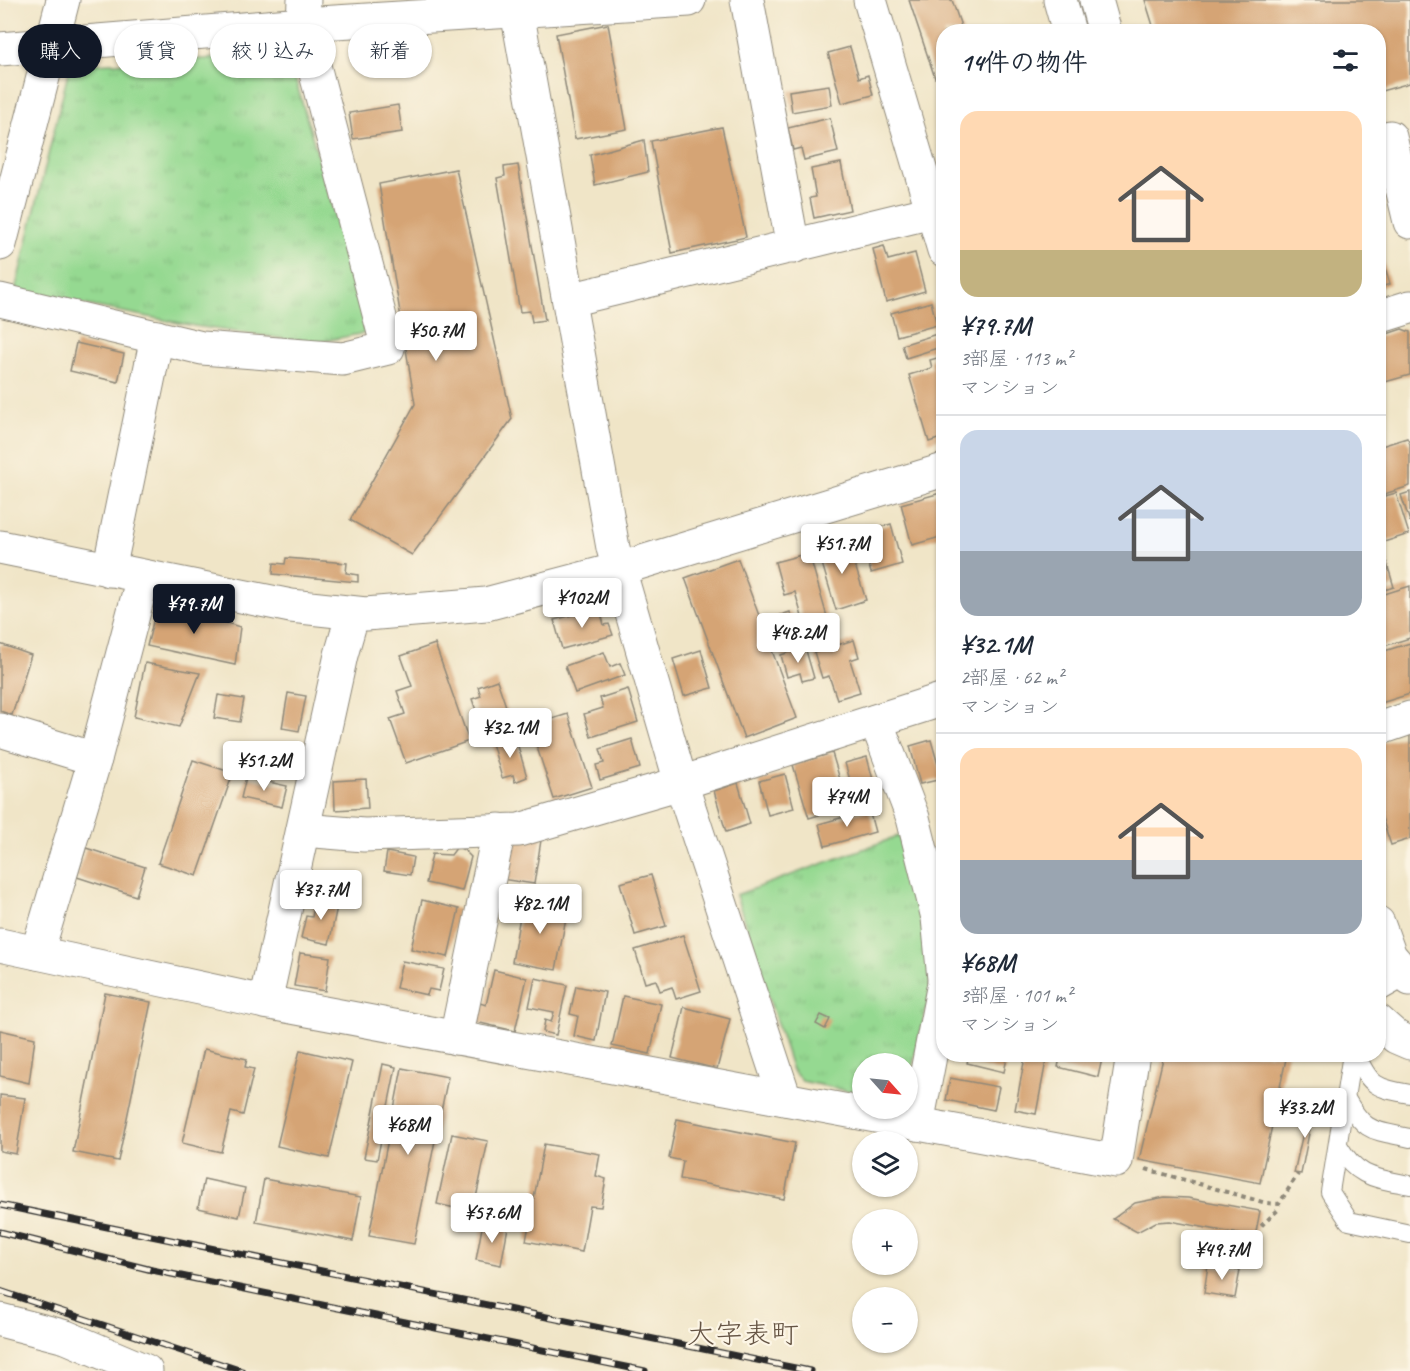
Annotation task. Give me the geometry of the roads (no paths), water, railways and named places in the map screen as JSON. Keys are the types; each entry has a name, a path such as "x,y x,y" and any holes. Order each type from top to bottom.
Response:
{"street":[{"path":"56,24 63,0"},
{"path":"102,39 304,12 689,0"},
{"path":"747,0 793,247"},
{"path":"870,0 936,225"},
{"path":"1060,0 1067,24"},
{"path":"1096,0 1103,24"},
{"path":"516,6 613,548 681,783 785,1100"},
{"path":"0,300 202,348 343,359 388,348 304,12"},
{"path":"0,49 18,48"},
{"path":"0,244 42,78"},
{"path":"1393,136 1410,222"},
{"path":"569,300 932,213"},
{"path":"1386,314 1410,307"},
{"path":"109,570 157,337"},
{"path":"0,547 143,578 291,606 353,613 486,604 619,569 936,472"},
{"path":"37,953 95,759 143,578"},
{"path":"265,1002 353,613"},
{"path":"303,830 364,835 519,830 681,783 936,702"},
{"path":"1386,726 1410,718"},
{"path":"876,721 913,818 936,910"},
{"path":"0,730 95,759"},
{"path":"456,1038 499,830"},
{"path":"0,945 265,1002 1116,1161 1132,1062"},
{"path":"1386,945 1398,983"},
{"path":"917,1124 936,1023"},
{"path":"1386,1028 1396,1037 1410,1043"},
{"path":"2,1327 66,1337 146,1371"}],"lane":[{"path":"1352,1062 1330,1192 1349,1221 1410,1234"},
{"path":"1358,1062 1365,1076 1379,1088 1410,1094"},
{"path":"1345,1097 1357,1118 1370,1130 1410,1138"},
{"path":"1338,1145 1349,1164 1368,1176 1410,1185"}],"railway":[{"path":"0,1205 810,1371"},
{"path":"0,1232 152,1270 645,1371"},
{"path":"0,1291 242,1371"}],"district":[{"name":"大字表町","path":"743,1333"}]}
